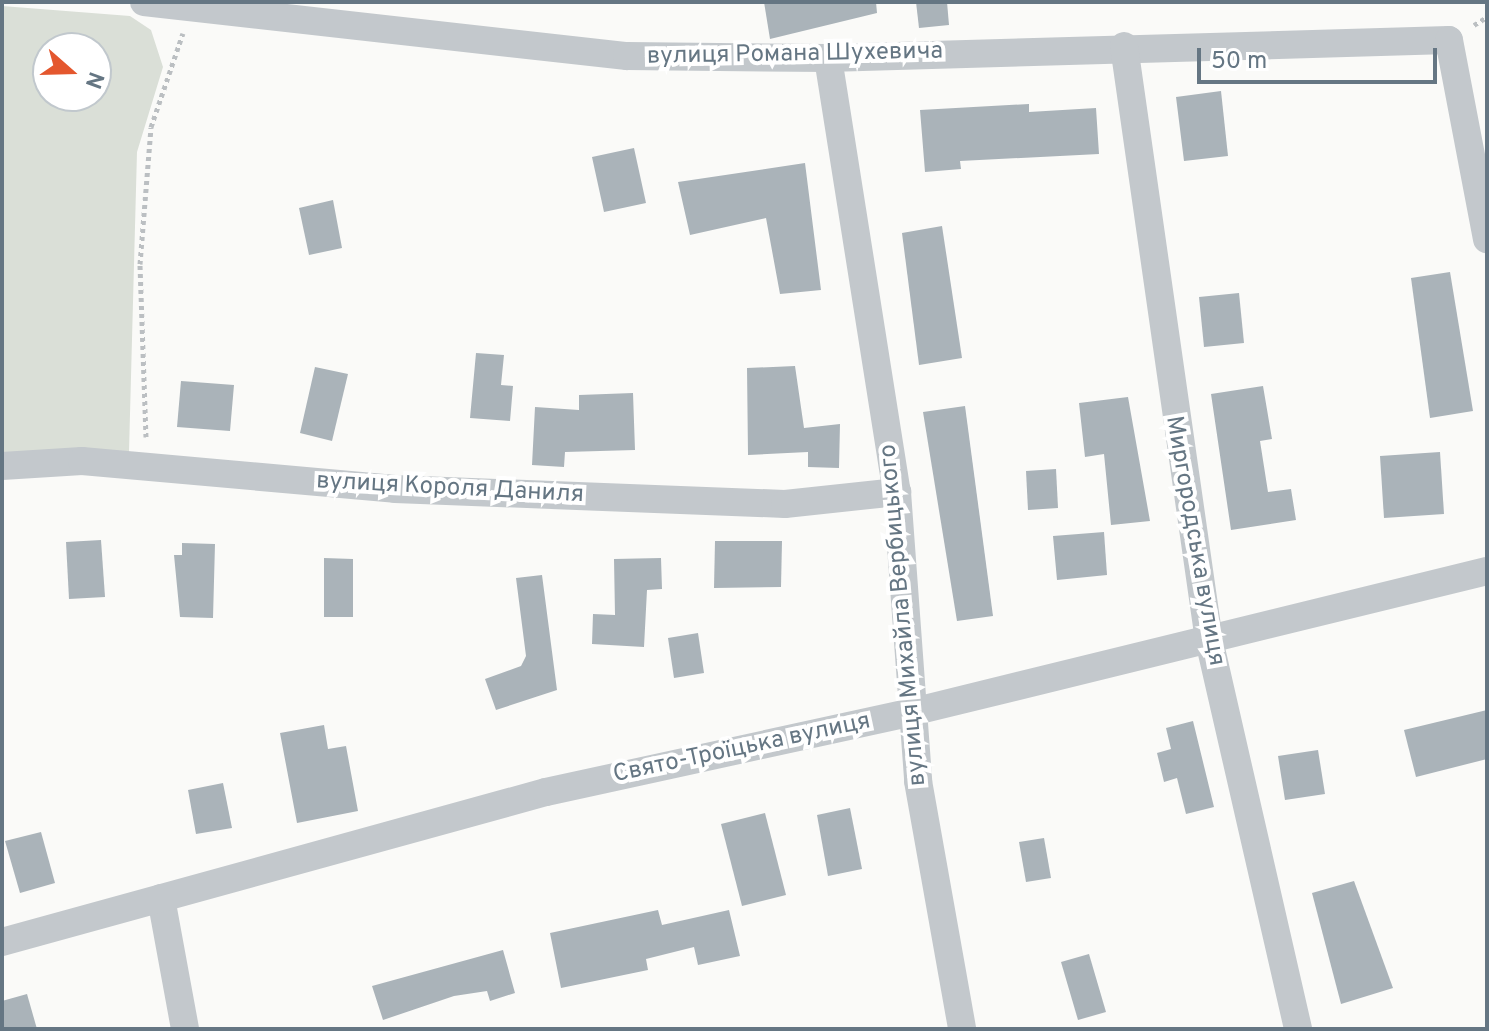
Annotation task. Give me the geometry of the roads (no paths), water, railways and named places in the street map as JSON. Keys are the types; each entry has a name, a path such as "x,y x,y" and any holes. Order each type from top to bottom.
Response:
{"street":[{"name":"вулиця Романа Шухевича","path":"144,2 627,56 828,58 1124,46 1449,40 1487,239"},
{"name":"Миргородська вулиця","path":"1124,46 1209,640 1298,1029"},
{"name":"вулиця Михайла Вербицького","path":"828,58 897,492 916,711 918,781 962,1029"},
{"name":"вулиця Короля Даниля","path":"2,466 82,461 152,470 513,496 785,504 897,492"},
{"name":"Свято-Троїцька вулиця","path":"2,942 546,792 916,711 1487,571"},
{"path":"161,898 185,1029"}]}
